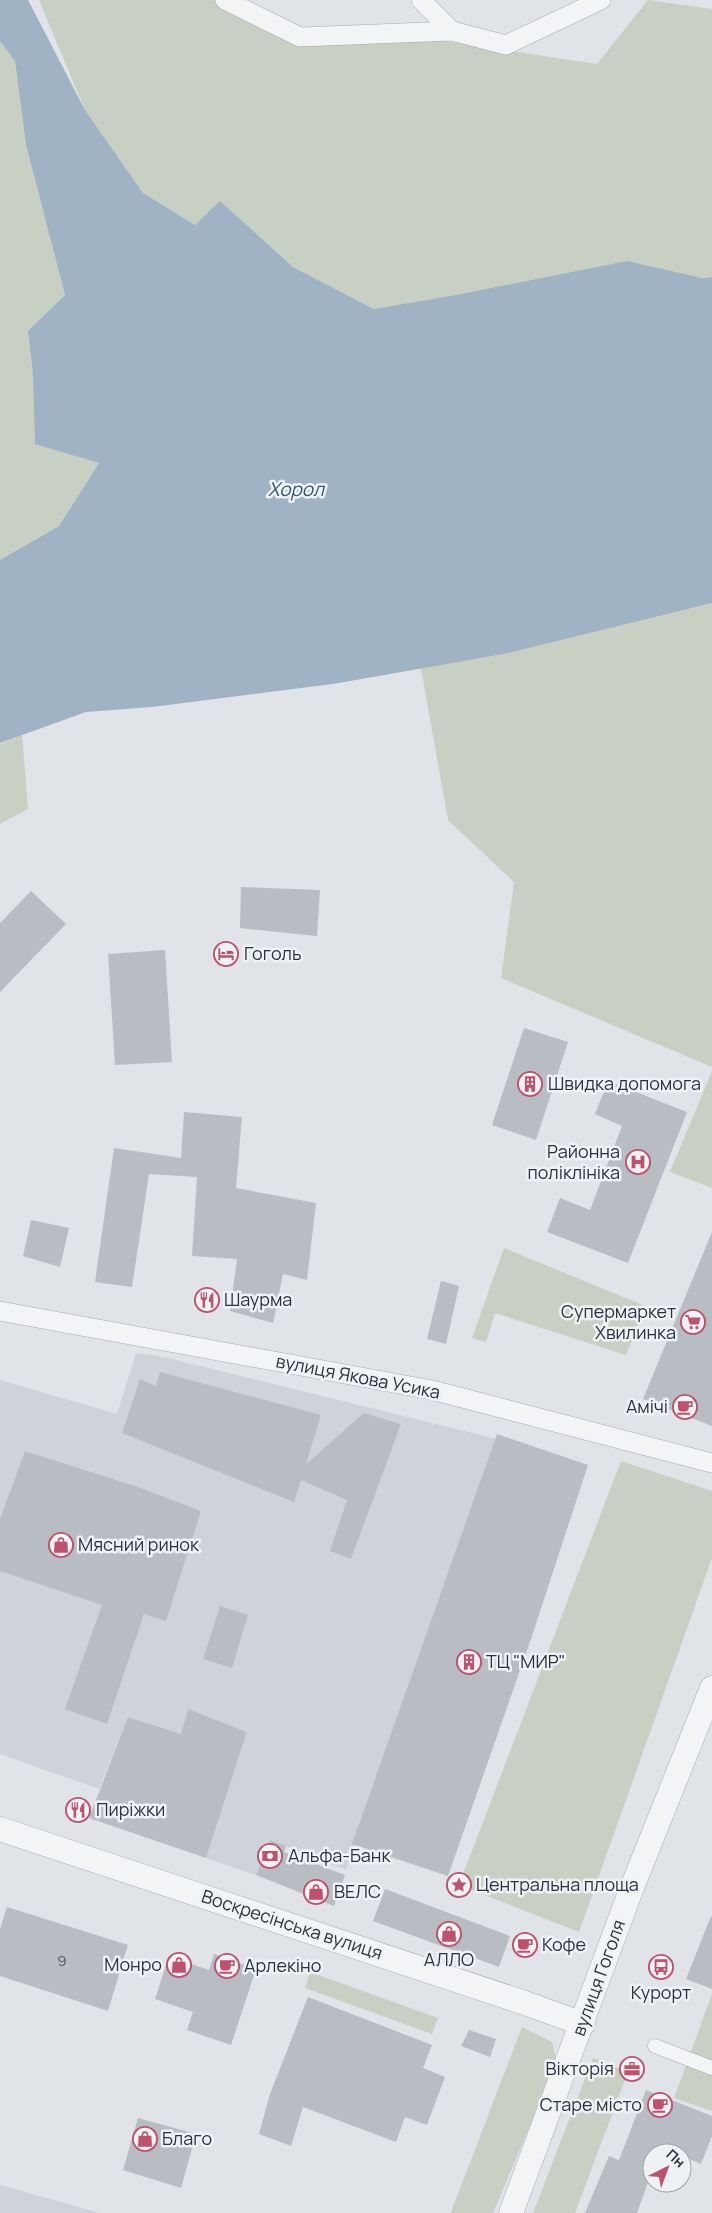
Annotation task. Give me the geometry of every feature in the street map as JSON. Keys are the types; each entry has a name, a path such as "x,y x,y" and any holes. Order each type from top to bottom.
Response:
{"street":[{"path":"225,0 300,37 452,31 506,46 601,0"},
{"path":"421,0 452,31"},
{"name":"вулиця Якова Усика","path":"0,1311 432,1390 712,1463"},
{"name":"вулиця Гоголя","path":"511,2213 631,1890 712,1688"},
{"name":"Воскресінська вулиця","path":"0,1828 522,2002 582,2024"},
{"path":"655,2046 712,2068"}],"shaded area":[{"path":"136,1353 164,1357 501,1440 346,1870 271,1840 256,1875 206,1858 247,1732 188,1709 181,1734 128,1717 99,1789 0,1754 0,1380 117,1414"},
{"path":"0,2185 100,2213 0,2213"}],"green space":[{"path":"39,0 225,0 300,37 438,40 597,64 648,0 712,9 712,277 461,294 374,309 293,267 220,202 195,225 143,193 85,110"},
{"path":"0,41 15,61 26,145 65,295 28,332 33,375 99,463 59,526 0,560"},
{"path":"712,603 712,1067 501,978 514,882 448,820 421,668 509,653"},
{"path":"22,735 28,809 0,824 0,744"},
{"path":"712,1071 712,1188 670,1172"},
{"path":"504,1248 645,1306 626,1355 495,1313 486,1342 472,1338"},
{"path":"621,1461 712,1491 712,1558 579,1932 459,1885"},
{"path":"310,1972 438,2018 432,2034 305,1988"},
{"path":"712,1994 712,2111 674,2098"},
{"path":"522,2027 552,2042 557,2062 493,2213 453,2213 451,2212"},
{"path":"593,2058 628,2072 575,2213 533,2213"}],"water":[{"name":"Хорол","path":"0,0 28,0 85,110 143,193 195,225 220,201 293,267 374,309 627,261 702,278 712,277 712,603 509,653 333,684 152,707 86,712 0,743 0,560 59,526 99,463 35,444 33,375 28,331 65,295 26,145 15,61 0,41"}],"building":[{"path":"241,887 320,890 317,936 240,928"},
{"path":"31,891 66,924 0,992 0,923"},
{"path":"165,950 172,1062 115,1065 108,954"},
{"name":"Швидка допомога","path":"524,1028 568,1042 536,1140 492,1125"},
{"name":"Районна поліклініка","path":"608,1081 687,1112 628,1263 547,1232 560,1198 590,1210 622,1126 595,1114"},
{"path":"184,1112 242,1117 236,1188 316,1203 307,1280 283,1274 273,1323 230,1311 237,1259 192,1256 197,1177 149,1174 132,1287 95,1282 114,1148 181,1158"},
{"path":"31,1220 69,1228 60,1267 23,1256"},
{"name":"Супермаркет Хвилинка","path":"712,1232 712,1426 643,1399"},
{"path":"441,1281 459,1286 446,1344 427,1339"},
{"path":"160,1372 321,1415 306,1464 364,1413 401,1424 351,1559 330,1551 347,1500 301,1480 294,1502 122,1433 140,1379 156,1386"},
{"name":"ТЦ \"МИР\"","path":"497,1434 588,1465 531,1639 448,1876 352,1844"},
{"path":"25,1451 141,1488 201,1511 166,1621 144,1614 107,1724 65,1709 102,1605 0,1571 0,1519"},
{"path":"220,1606 248,1615 232,1668 203,1659"},
{"path":"188,1709 247,1732 206,1858 89,1818 128,1717 181,1734"},
{"path":"270,1840 286,1846 284,1852 345,1875 334,1906 256,1875"},
{"path":"385,1889 510,1936 499,1967 373,1921"},
{"path":"7,1907 128,1945 108,2011 0,1976 0,1929"},
{"path":"712,1917 712,1989 686,1979"},
{"path":"214,1954 256,1969 231,2045 187,2030 193,2012 155,1999 169,1956 209,1970"},
{"path":"308,1997 432,2045 423,2068 445,2077 427,2125 405,2117 396,2142 303,2107 291,2146 259,2134 270,2094"},
{"path":"469,2030 496,2039 490,2057 461,2046"},
{"path":"646,2090 712,2116 712,2136 701,2164 692,2160 692,2143 642,2143 642,2193 644,2193 637,2213 585,2213 609,2156 619,2160"},
{"path":"138,2118 196,2134 181,2188 123,2170"}],"place":[{"name":"Гоголь","path":"226,954"},
{"name":"Швидка допомога","path":"530,1084"},
{"name":"Районна поліклініка","path":"638,1162"},
{"name":"Шаурма","path":"207,1300"},
{"name":"Супермаркет Хвилинка","path":"693,1322"},
{"name":"Амічі","path":"685,1407"},
{"name":"Мясний ринок","path":"61,1545"},
{"name":"ТЦ \"МИР\"","path":"469,1662"},
{"name":"Пиріжки","path":"78,1810"},
{"name":"Альфа-Банк","path":"270,1856"},
{"name":"Центральна площа","path":"459,1885"},
{"name":"ВЕЛС","path":"316,1892"},
{"name":"АЛЛО","path":"449,1934"},
{"name":"Кофе","path":"525,1945"},
{"name":"Монро","path":"179,1965"},
{"name":"Арлекіно","path":"227,1966"},
{"name":"Курорт","path":"661,1967"},
{"name":"Вікторія","path":"632,2069"},
{"name":"Старе місто","path":"660,2105"},
{"name":"Благо","path":"145,2139"}]}
